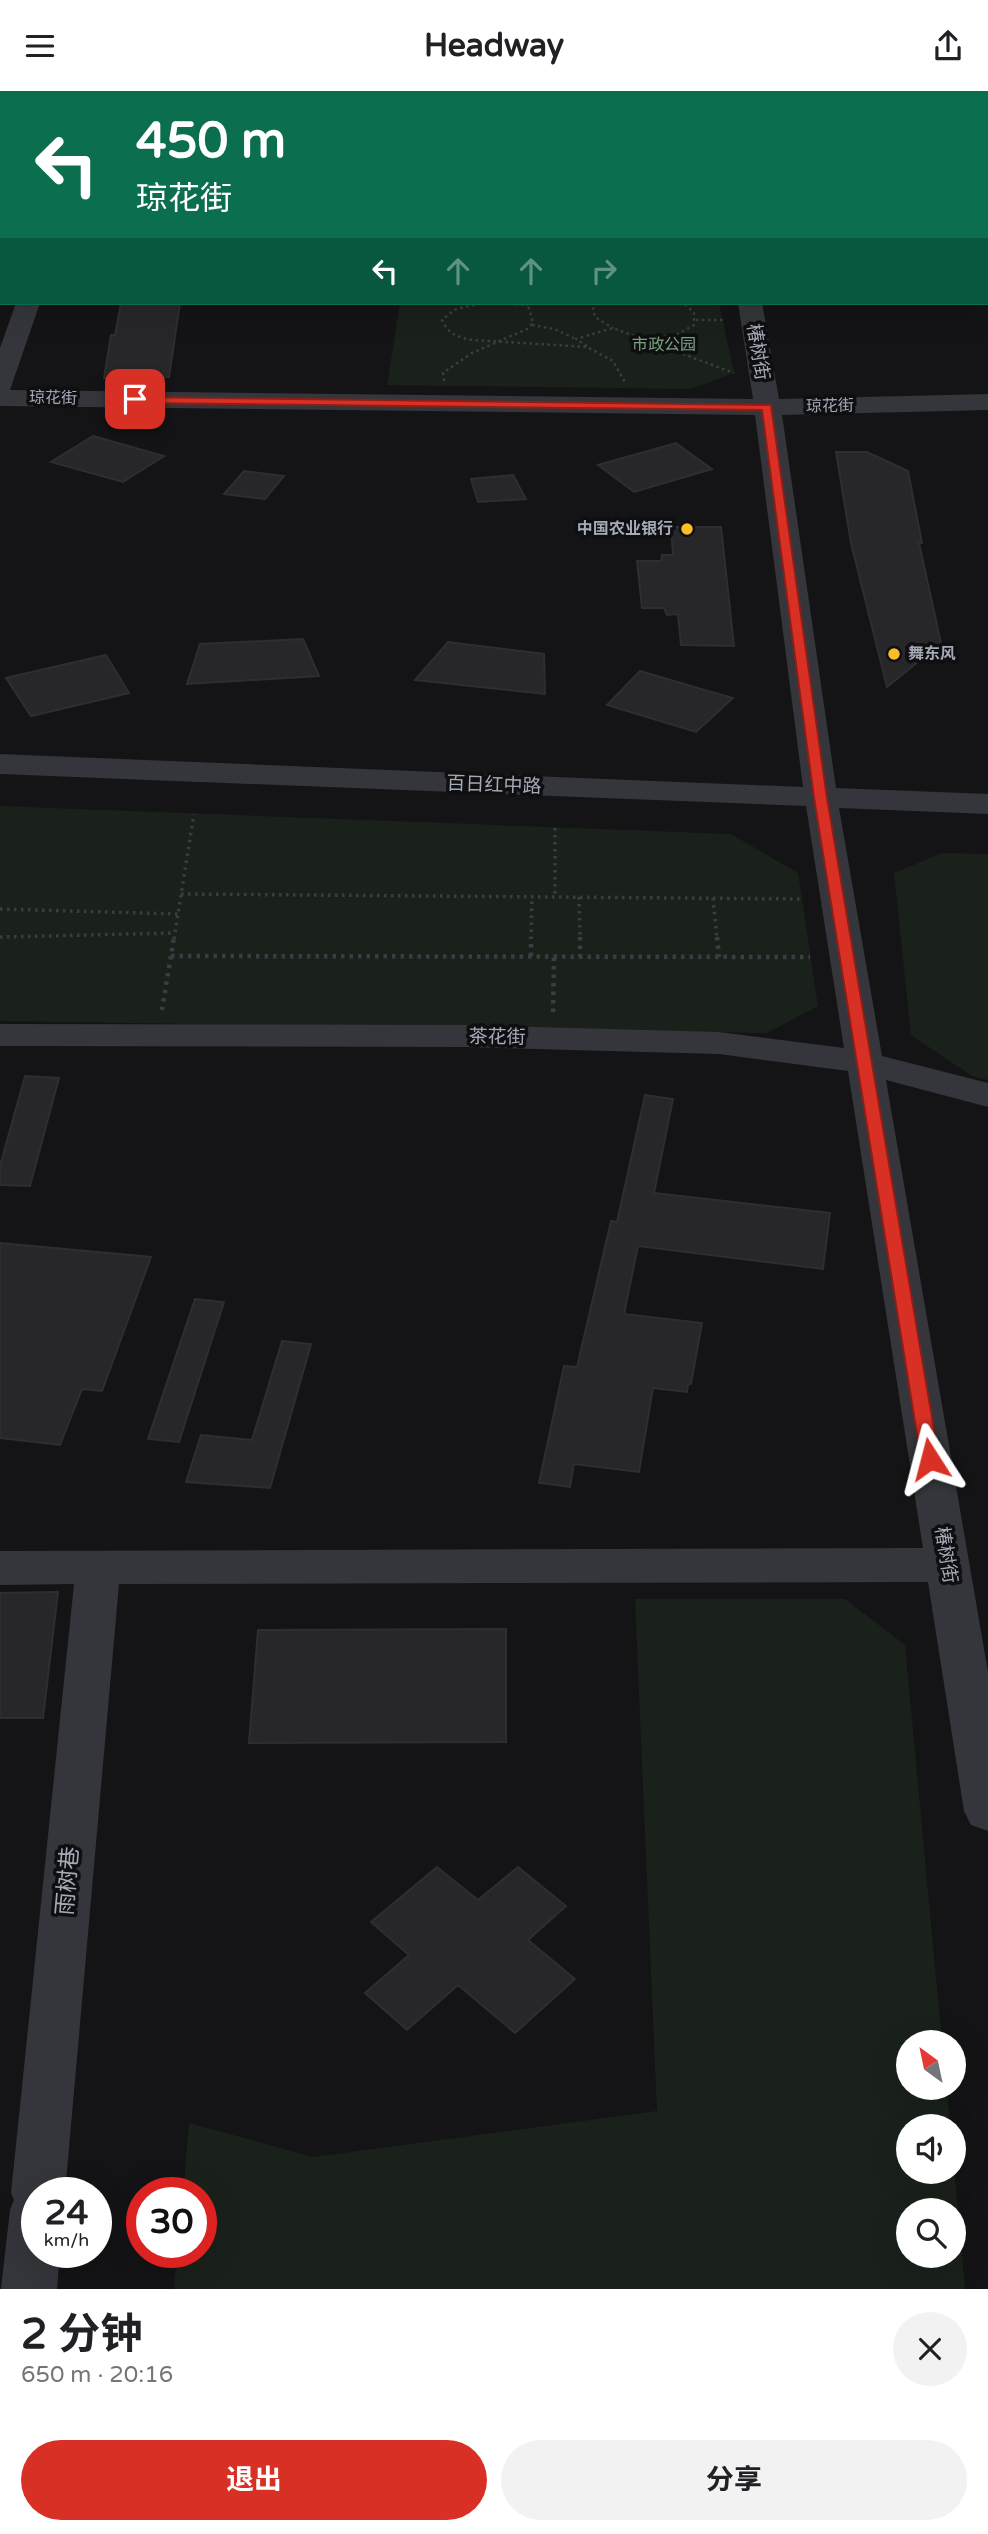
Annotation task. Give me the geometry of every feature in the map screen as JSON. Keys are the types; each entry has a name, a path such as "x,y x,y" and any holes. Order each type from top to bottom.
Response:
{"street":[{"path":"0,386 27,305"},
{"name":"椿树街","path":"750,305 862,1062 988,1811"},
{"name":"琼花街","path":"0,398 351,392 446,403 631,405 764,390 988,402"},
{"name":"百日红中路","path":"0,764 823,811 988,828"},
{"name":"百日红中路","path":"0,791 823,811 988,804"},
{"name":"茶花街","path":"0,1035 464,1037 719,1043 862,1062 988,1095"},
{"path":"0,1568 948,1565"},
{"name":"雨树巷","path":"40,2177 98,1569"},
{"path":"29,2289 31,2268"}],"path":[{"path":"470,305 456,308 445,314 442,320 459,338 587,347 601,352 620,369 631,405"},
{"path":"530,305 531,325"},
{"path":"596,305 593,309 595,317 612,328 734,373 764,390"},
{"path":"642,339 676,334 694,325 694,313 686,305"},
{"path":"446,403 443,373 469,354 531,325 554,329 587,347"},
{"path":"576,339 612,328"},
{"path":"159,1023 194,814"},
{"path":"555,828 555,897"},
{"path":"181,894 802,899"},
{"path":"531,956 532,897"},
{"path":"579,897 580,957"},
{"path":"713,898 719,957"},
{"path":"0,909 178,914"},
{"path":"0,937 175,933"},
{"path":"171,956 810,957"},
{"path":"553,1017 554,957"}],"green space":[{"name":"市政公园","path":"400,305 719,305 734,373 691,389 387,385"},
{"path":"0,806 731,834 798,873 818,1006 767,1033 0,1021"},
{"path":"942,853 988,854 988,1080 972,1076 911,1035 894,873"},
{"path":"635,1599 845,1599 905,1645 941,2030 896,2030 896,2100 948,2100 949,2114 896,2114 896,2184 956,2184 957,2198 896,2198 896,2268 963,2268 965,2289 174,2289 176,2268 217,2268 217,2177 184,2177 189,2123 313,2157 657,2111"}],"building":[{"path":"121,305 180,305 169,377 104,378 111,335 115,335"},
{"path":"93,436 164,456 123,482 51,462"},
{"path":"676,443 712,469 634,492 598,465"},
{"path":"836,452 867,452 908,471 922,543 919,543 941,643 887,687 851,543"},
{"path":"244,471 284,476 265,499 224,494"},
{"path":"513,475 526,499 478,502 471,479"},
{"path":"671,527 721,527 734,646 681,645 678,614 667,615 664,608 642,608 637,561 661,561 662,555 673,555"},
{"path":"303,639 319,676 187,684 200,644"},
{"path":"448,642 544,654 545,694 415,680"},
{"path":"106,655 129,693 31,716 6,678"},
{"path":"640,671 733,698 696,732 607,705"},
{"path":"25,1076 59,1078 30,1186 0,1185 0,1166"},
{"path":"645,1095 673,1099 654,1193 830,1213 823,1269 638,1246 624,1314 702,1323 691,1384 688,1384 687,1392 653,1388 639,1472 574,1464 570,1487 539,1483 564,1366 577,1367 611,1221 617,1222"},
{"path":"0,1243 151,1257 102,1391 82,1389 60,1445 0,1438"},
{"path":"195,1299 224,1302 179,1442 148,1439"},
{"path":"282,1341 311,1344 270,1488 186,1482 201,1435 252,1440"},
{"path":"58,1592 43,1718 0,1718 0,1593"},
{"path":"506,1629 506,1742 249,1743 258,1630"},
{"path":"437,1867 478,1900 518,1867 566,1906 528,1940 575,1979 515,2033 458,1985 407,2030 365,1993 409,1955 371,1922"}],"place":[{"name":"中国农业银行","path":"687,529"},
{"name":"舞东风","path":"894,654"}],"route":[{"path":"135,399 767,407 821,798 862,1062 930,1459"}]}
